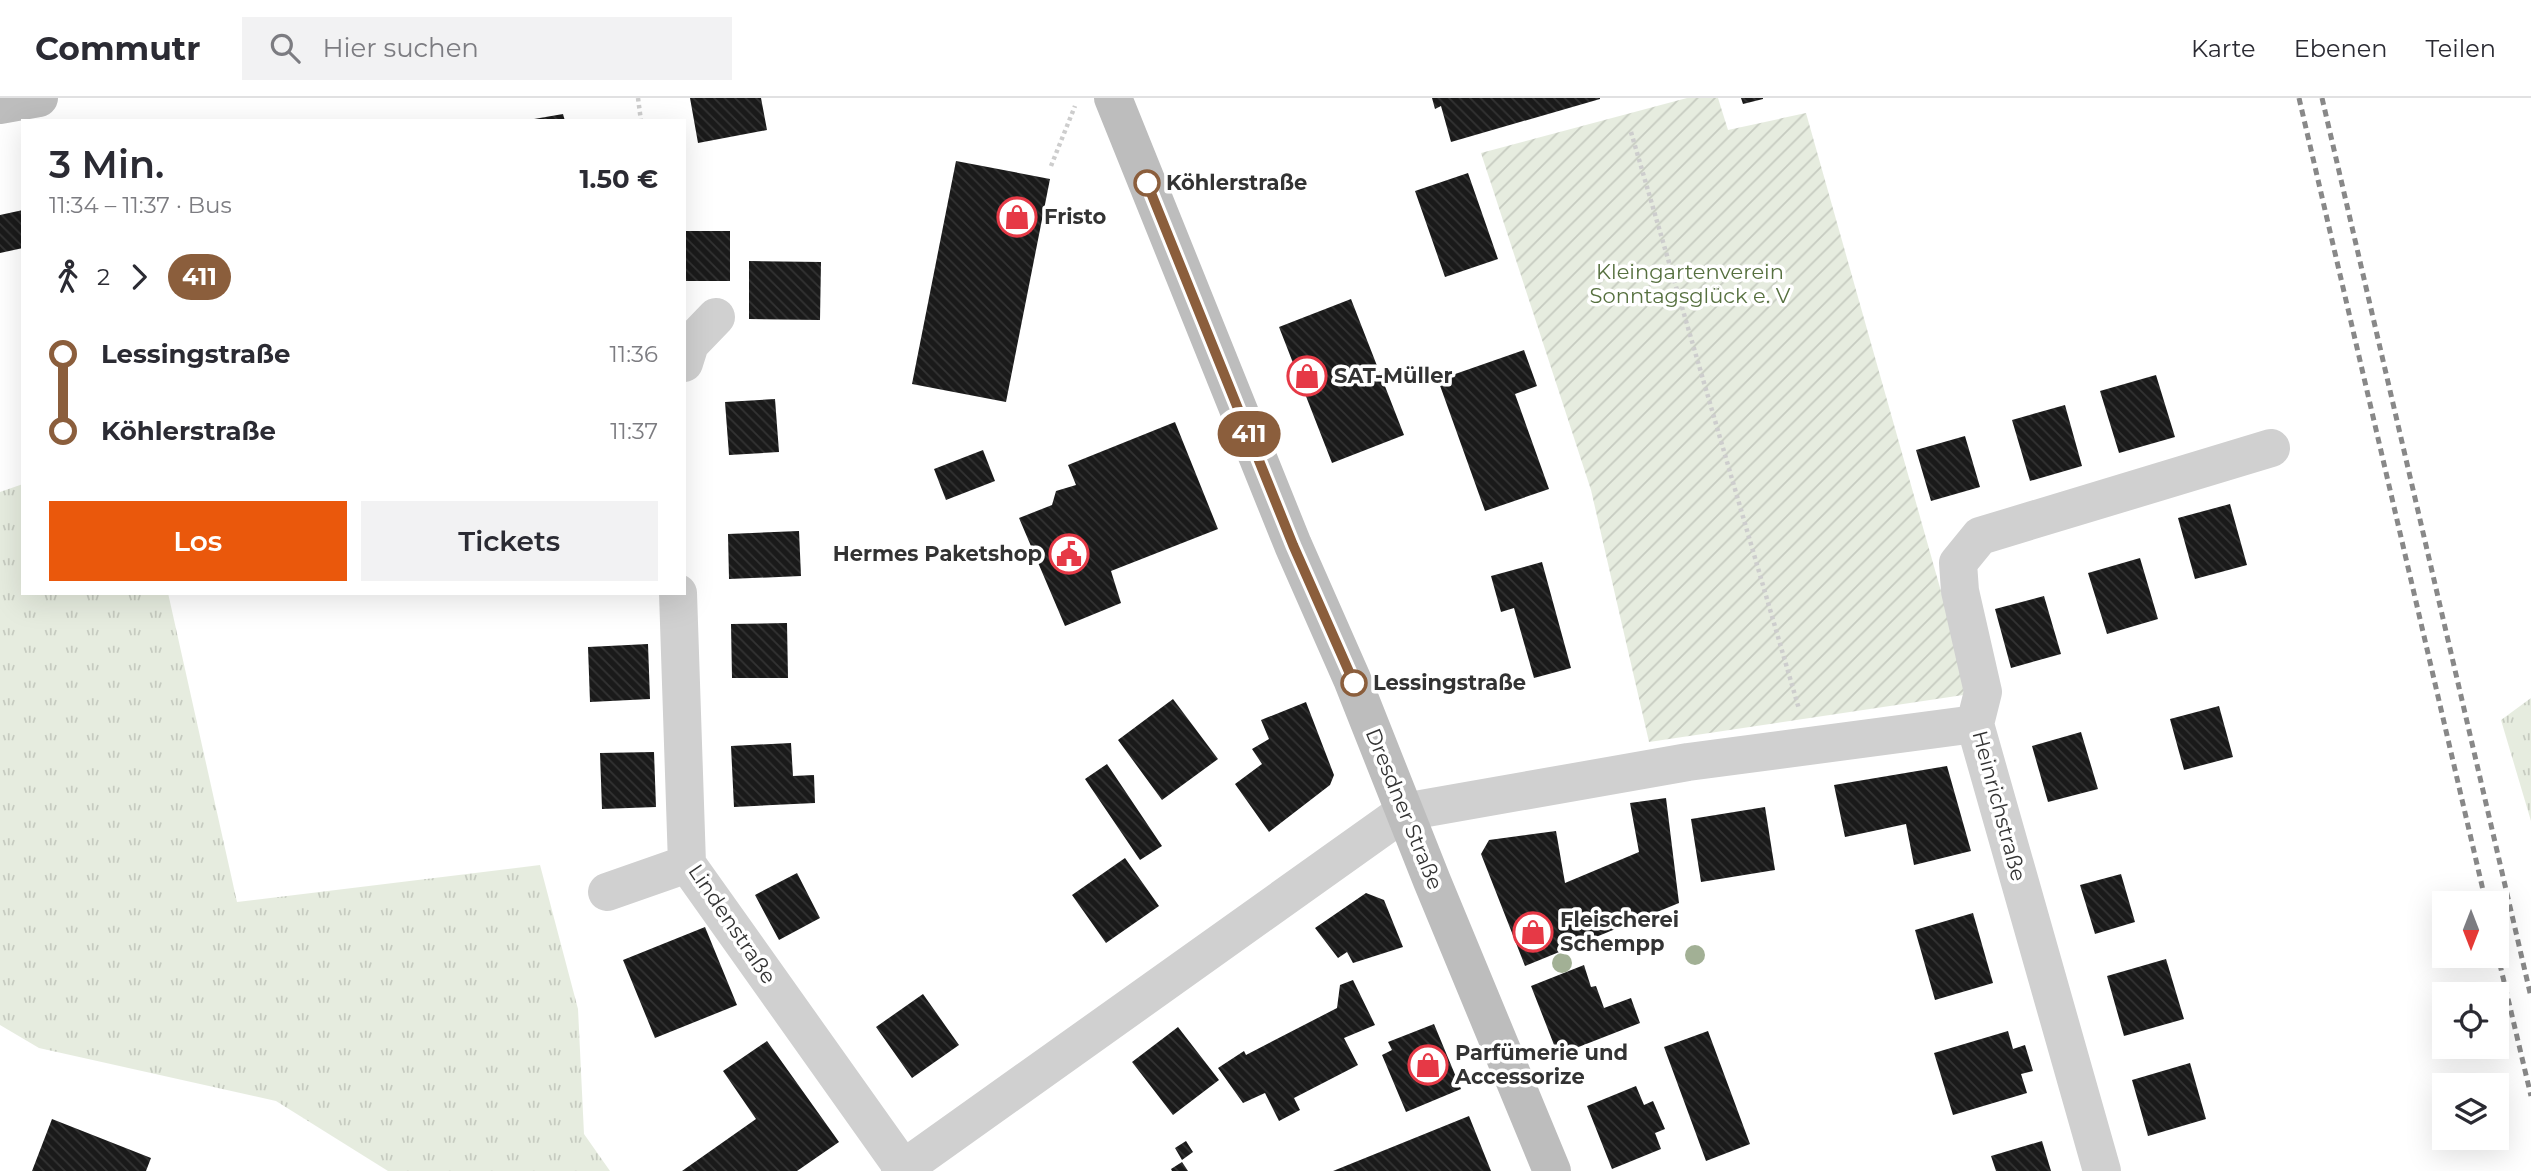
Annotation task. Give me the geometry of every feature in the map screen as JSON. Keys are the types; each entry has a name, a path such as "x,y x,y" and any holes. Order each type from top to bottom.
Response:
{"main road":[{"path":"0,105 39,98"},
{"name":"Dresdner Straße","path":"1113,98 1293,545 1352,679 1552,1171"}],"street":[{"path":"686,358 691,344 716,317"},
{"name":"Heinrichstraße","path":"2102,1171 1975,724 1983,692 1960,591 1958,563 1980,536 2271,449"},
{"name":"Lindenstraße","path":"678,595 687,864 903,1170"},
{"path":"903,1170 1404,812 1688,762 1975,724"},
{"path":"607,892 687,864"}],"path":[{"path":"638,98 641,119"},
{"path":"1051,166 1079,98"},
{"path":"1631,132 1810,746"}],"green space":[{"name":"Kleingartenverein Sonntagsglück e. V","path":"1687,98 1718,98 1728,130 1806,113 1970,694 1649,742 1591,490 1481,153"},
{"path":"21,485 21,595 168,595 237,902 540,865 578,1009 584,1134 610,1171 388,1171 276,1101 39,1048 0,1025 0,492"},
{"path":"2531,698 2531,821 2501,720"}],"building":[{"path":"690,98 761,98 767,130 698,143"},
{"path":"1432,98 1600,99 1451,142 1441,106 1435,109"},
{"path":"1741,98 1763,98 1763,99 1743,104"},
{"path":"563,114 564,119 534,119"},
{"path":"956,161 1050,179 1006,402 912,384"},
{"path":"1468,173 1498,259 1445,277 1415,191"},
{"path":"21,210 21,248 0,253 0,215"},
{"path":"686,231 730,231 730,281 686,281"},
{"path":"749,261 821,262 820,320 749,319"},
{"path":"1351,299 1404,435 1332,463 1279,327"},
{"path":"1524,350 1537,386 1515,394 1549,489 1485,511 1438,380"},
{"path":"2156,375 2175,437 2119,453 2100,391"},
{"path":"775,399 779,452 729,455 725,402"},
{"path":"2065,405 2082,466 2030,481 2012,420"},
{"path":"1175,422 1218,529 1111,571 1121,603 1065,626 1019,518 1052,505 1056,491 1076,485 1068,465"},
{"path":"1965,436 1980,487 1931,501 1916,450"},
{"path":"983,450 995,481 946,500 934,469"},
{"path":"2230,504 2247,565 2195,579 2178,518"},
{"path":"799,531 801,576 729,579 728,534"},
{"path":"2140,558 2158,619 2107,634 2088,573"},
{"path":"1542,562 1571,668 1534,678 1514,608 1501,612 1491,576"},
{"path":"2044,596 2061,654 2011,668 1995,609"},
{"path":"787,623 788,678 732,678 731,624"},
{"path":"648,644 650,699 590,702 588,647"},
{"path":"1173,699 1218,759 1162,800 1118,740"},
{"path":"1306,702 1334,775 1330,785 1269,832 1235,784 1262,764 1252,749 1269,739 1261,720"},
{"path":"2219,706 2233,757 2184,770 2170,719"},
{"path":"2081,732 2098,789 2048,802 2032,746"},
{"path":"791,743 793,776 814,775 815,803 734,807 731,746"},
{"path":"654,752 656,807 602,809 600,753"},
{"path":"1107,764 1162,846 1140,860 1085,779"},
{"path":"1947,766 1971,851 1914,865 1906,824 1845,837 1834,785"},
{"path":"1666,798 1679,903 1525,966 1481,854 1489,840 1556,831 1565,883 1639,852 1630,803"},
{"path":"1765,807 1775,870 1701,882 1691,819"},
{"path":"1125,858 1159,906 1106,943 1072,895"},
{"path":"797,873 820,918 779,940 755,895"},
{"path":"2121,874 2135,922 2095,934 2080,885"},
{"path":"1366,893 1384,900 1403,947 1353,963 1347,952 1338,958 1315,928"},
{"path":"1973,913 1993,983 1935,1000 1915,930"},
{"path":"705,927 737,1005 655,1038 623,960"},
{"path":"2166,959 2184,1019 2124,1036 2107,976"},
{"path":"1584,965 1591,987 1596,986 1604,1008 1631,998 1640,1023 1558,1055 1531,986"},
{"path":"1353,980 1375,1025 1344,1038 1358,1065 1294,1098 1300,1110 1279,1121 1265,1093 1243,1103 1218,1068 1244,1051 1246,1055 1337,1008 1340,985"},
{"path":"923,994 959,1045 912,1078 876,1027"},
{"path":"1434,1024 1461,1089 1406,1112 1382,1055 1392,1050 1388,1042"},
{"path":"1178,1027 1219,1080 1173,1115 1132,1062"},
{"path":"1708,1031 1750,1144 1706,1161 1664,1047"},
{"path":"2008,1031 2013,1049 2025,1045 2033,1071 2021,1074 2027,1093 1953,1115 1934,1053"},
{"path":"767,1041 839,1142 797,1171 682,1171 756,1119 723,1071"},
{"path":"2190,1063 2206,1119 2148,1136 2132,1080"},
{"path":"1636,1086 1644,1105 1653,1101 1665,1129 1655,1133 1661,1149 1612,1169 1587,1106"},
{"path":"1469,1116 1491,1171 1333,1171"},
{"path":"52,1119 151,1158 146,1171 32,1171"},
{"path":"1186,1141 1193,1152 1182,1160 1175,1148"},
{"path":"2042,1141 2051,1171 1996,1171 1991,1156"},
{"path":"1182,1162 1188,1171 1172,1171 1171,1169"}],"railway":[{"path":"2299,98 2483,891"},
{"path":"2322,98 2531,997"},
{"path":"2501,968 2531,1096"}],"bus line":[{"name":"411","path":"1147,183 1293,545 1354,683"}],"place":[{"name":"Köhlerstraße","path":"1147,183"},
{"name":"Fristo","path":"1017,217"},
{"name":"SAT-Müller","path":"1307,376"},
{"name":"Hermes Paketshop","path":"1069,554"},
{"name":"Lessingstraße","path":"1354,683"},
{"name":"Fleischerei Schempp","path":"1533,932"},
{"name":"Parfümerie und Accessorize","path":"1428,1065"}]}
